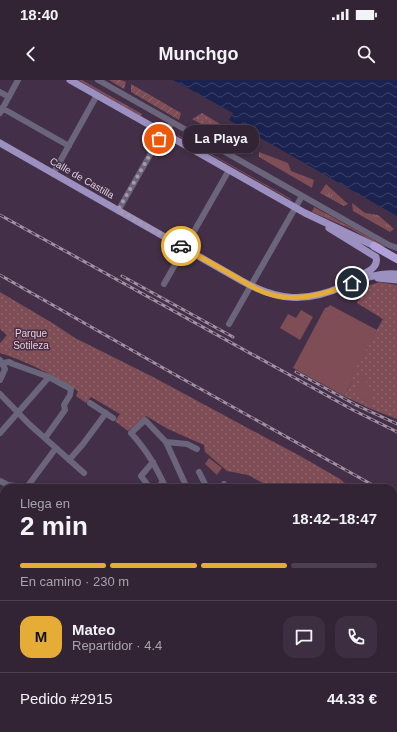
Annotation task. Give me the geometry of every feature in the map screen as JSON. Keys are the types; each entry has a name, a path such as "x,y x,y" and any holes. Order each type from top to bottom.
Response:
{"highway":[{"path":"374,246 397,260"},
{"path":"397,532 397,537"}],"main road":[{"path":"70,80 95,99 164,133 308,214 397,256"},
{"name":"Calle de Castilla","path":"0,143 251,286 266,293 294,298 312,296 325,294 370,277 390,273 397,274"},
{"path":"308,214 338,234 372,253 378,261 372,270 312,296"},
{"path":"370,277 397,280"},
{"path":"397,537 397,542"}],"street":[{"path":"18,80 1,111 68,146"},
{"path":"98,80 389,245 397,248"},
{"path":"0,92 9,97"},
{"path":"53,174 95,99"},
{"path":"118,210 172,122"},
{"path":"164,284 186,249 230,170"},
{"path":"229,324 302,196"},
{"path":"1,361 8,362 49,377 71,389 70,395 64,405 65,410 45,438"},
{"path":"0,380 5,369 1,361"},
{"path":"0,433 49,377"},
{"path":"0,394 45,438 84,473"},
{"path":"90,403 113,418"},
{"path":"69,460 106,413"},
{"path":"164,484 153,462 131,433 145,420 166,442 185,484"},
{"path":"166,442 187,444 197,449"},
{"path":"31,484 56,448"},
{"path":"146,484 141,476 153,462"},
{"path":"199,472 204,484"}],"green space":[{"path":"78,80 82,80 142,114 141,116"},
{"path":"109,80 121,80 126,82 124,89"},
{"path":"131,84 181,113 179,120 131,92"},
{"path":"202,113 220,124 210,129 192,119"},
{"path":"220,124 239,141 252,144 253,154 210,129"},
{"path":"178,136 291,199 291,200"},
{"path":"259,152 288,163 291,171 314,180 312,188 259,157"},
{"path":"326,184 348,204 344,206 320,193"},
{"path":"352,203 365,213 378,215 394,229 390,232 353,211"},
{"path":"314,207 385,246 384,248 351,229 312,212"},
{"path":"380,282 397,285 397,419 344,396 352,382 350,377 383,319 357,303 363,294 363,287"},
{"name":"Parque Sotileza","path":"0,292 75,338 155,378 302,457 346,484 265,484 248,475 227,471 205,452 204,445 168,429 146,416 128,431 115,421 120,414 91,397 86,403 76,396 78,391 60,380 40,369 0,353 0,343 7,335 0,329"},
{"path":"330,305 377,330 351,377 352,382 344,396 293,368 325,308"},
{"path":"301,310 313,317 300,340 280,328 288,314 296,318"},
{"path":"364,376 374,402 368,405 367,401 354,393 360,387 365,397 358,378"},
{"path":"209,458 222,468 217,475 205,464"}],"water":[{"path":"173,80 397,80 397,216 229,120 233,113"}],"railway":[{"path":"0,215 353,410 397,432"},
{"path":"0,275 371,484"},
{"path":"122,276 233,337"},
{"path":"296,372 356,405 397,424"}],"way so far":[{"path":"159,139 118,210 181,246"}],"place":[{"name":"La Playa","path":"159,139"}],"route":[{"path":"181,246 251,286 266,293 283,297 294,298 316,296 352,283"}]}
